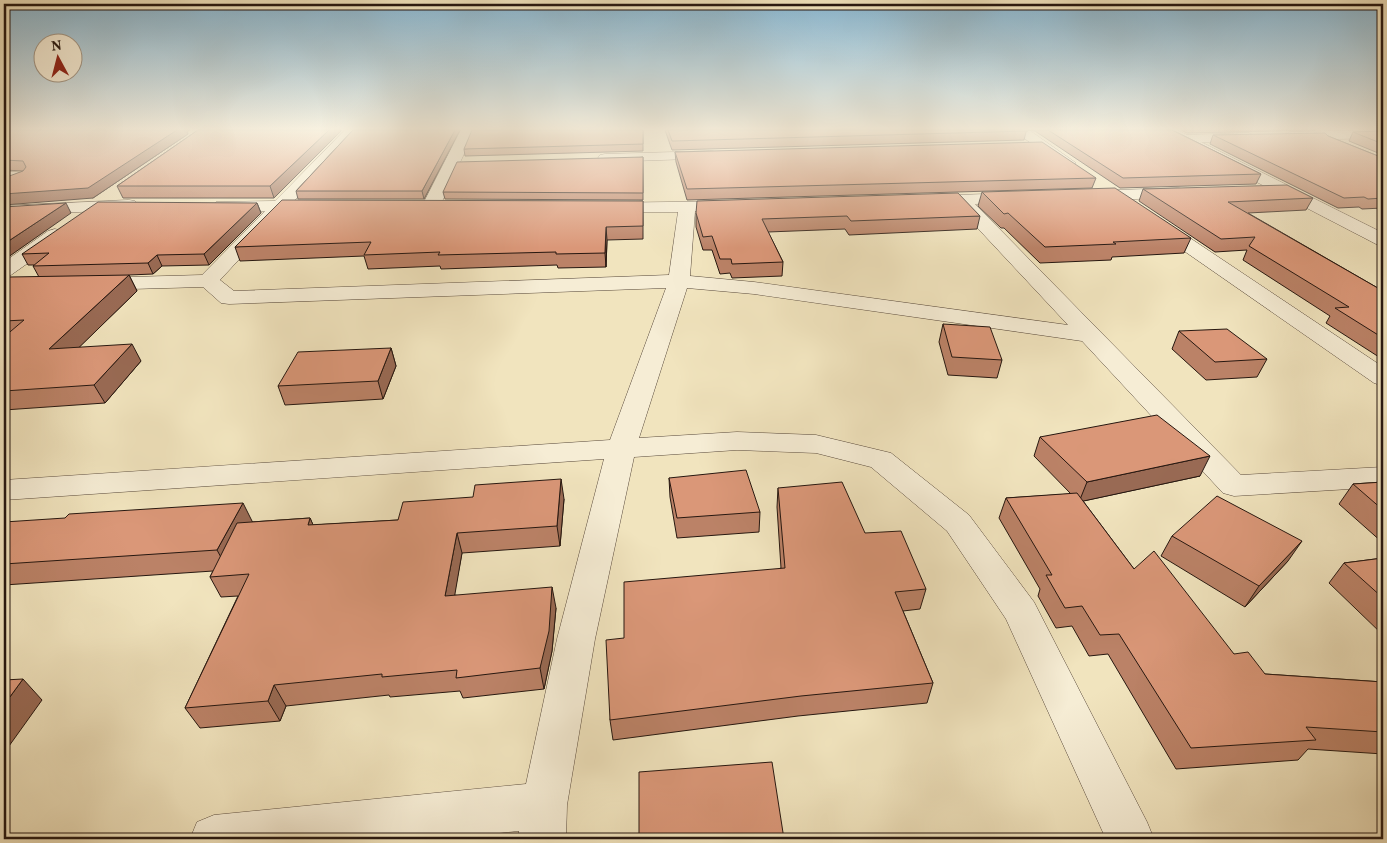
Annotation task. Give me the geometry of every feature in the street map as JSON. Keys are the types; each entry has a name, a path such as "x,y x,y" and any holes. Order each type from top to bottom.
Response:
{"street":[{"path":"208,281 314,169"},
{"path":"431,206 455,169"},
{"path":"1078,169 1383,378"},
{"path":"1245,169 1383,240"},
{"path":"4,176 22,176 4,185"},
{"path":"7,281 70,224 121,189"},
{"path":"1255,191 1285,190"},
{"path":"1078,196 1196,193"},
{"path":"912,201 1029,198"},
{"path":"961,200 1234,486 1383,477"},
{"path":"4,211 98,205 145,206"},
{"path":"588,207 755,205"},
{"path":"202,206 326,206"},
{"path":"412,206 451,206"},
{"path":"214,839 543,822 576,639 621,450 678,281 686,207"},
{"path":"72,284 208,281 229,298 678,281 754,288 1088,335"},
{"path":"4,490 737,441 816,444 881,460 958,523 1021,612 1130,839"}],"building":[{"path":"24,169 117,169 88,188 4,194 4,178"},
{"path":"141,169 288,169 270,186 117,186"},
{"path":"316,169 434,169 422,191 296,191"},
{"path":"454,169 643,169 643,193 443,192"},
{"path":"681,169 1083,169 1096,178 687,189"},
{"path":"1109,169 1252,169 1261,174 1123,178"},
{"path":"1284,169 1383,169 1383,198 1344,198"},
{"path":"1287,185 1313,198 1228,202 1383,291 1383,338 1335,308 1349,307 1249,246 1255,237 1221,239 1143,189"},
{"path":"1115,188 1191,238 1045,247 1008,213 1004,214 982,192"},
{"path":"958,193 980,216 851,221 847,216 762,219 783,262 732,264 731,259 720,259 712,236 703,237 696,213 697,201"},
{"path":"282,200 643,201 643,226 606,227 605,253 556,254 556,252 438,255 440,252 364,255 371,242 235,247"},
{"path":"98,202 257,203 204,254 157,255 148,263 33,266 49,253 22,254"},
{"path":"66,203 4,244 4,207"},
{"path":"129,275 49,349 132,344 94,385 4,391 4,337 24,320 4,321 4,282 10,277"},
{"path":"943,324 990,327 1002,360 952,357"},
{"path":"1227,329 1267,359 1215,362 1179,331"},
{"path":"391,348 378,381 278,386 298,352"},
{"path":"1157,415 1210,456 1087,482 1040,437"},
{"path":"746,470 760,512 677,518 669,478"},
{"path":"561,479 557,526 457,533 445,596 552,587 549,631 540,668 456,678 457,670 382,677 382,674 274,685 268,701 185,708 249,574 210,577 237,523 310,518 308,525 398,520 403,502 473,497 475,485"},
{"path":"842,482 865,533 901,531 926,589 895,592 933,683 801,696 610,720 606,640 624,638 624,582 785,568 778,488"},
{"path":"1383,482 1383,510 1353,484"},
{"path":"1077,493 1134,569 1154,551 1234,654 1248,652 1265,674 1383,682 1383,732 1306,727 1316,740 1191,748 1119,634 1100,635 1082,606 1065,608 1046,575 1052,575 1006,498"},
{"path":"1217,496 1302,541 1259,586 1172,536"},
{"path":"243,503 217,550 4,564 4,522 65,518 69,514"},
{"path":"1383,558 1383,598 1344,563"},
{"path":"23,679 4,705 4,680"},
{"path":"772,762 784,839 639,839 639,772"}]}
